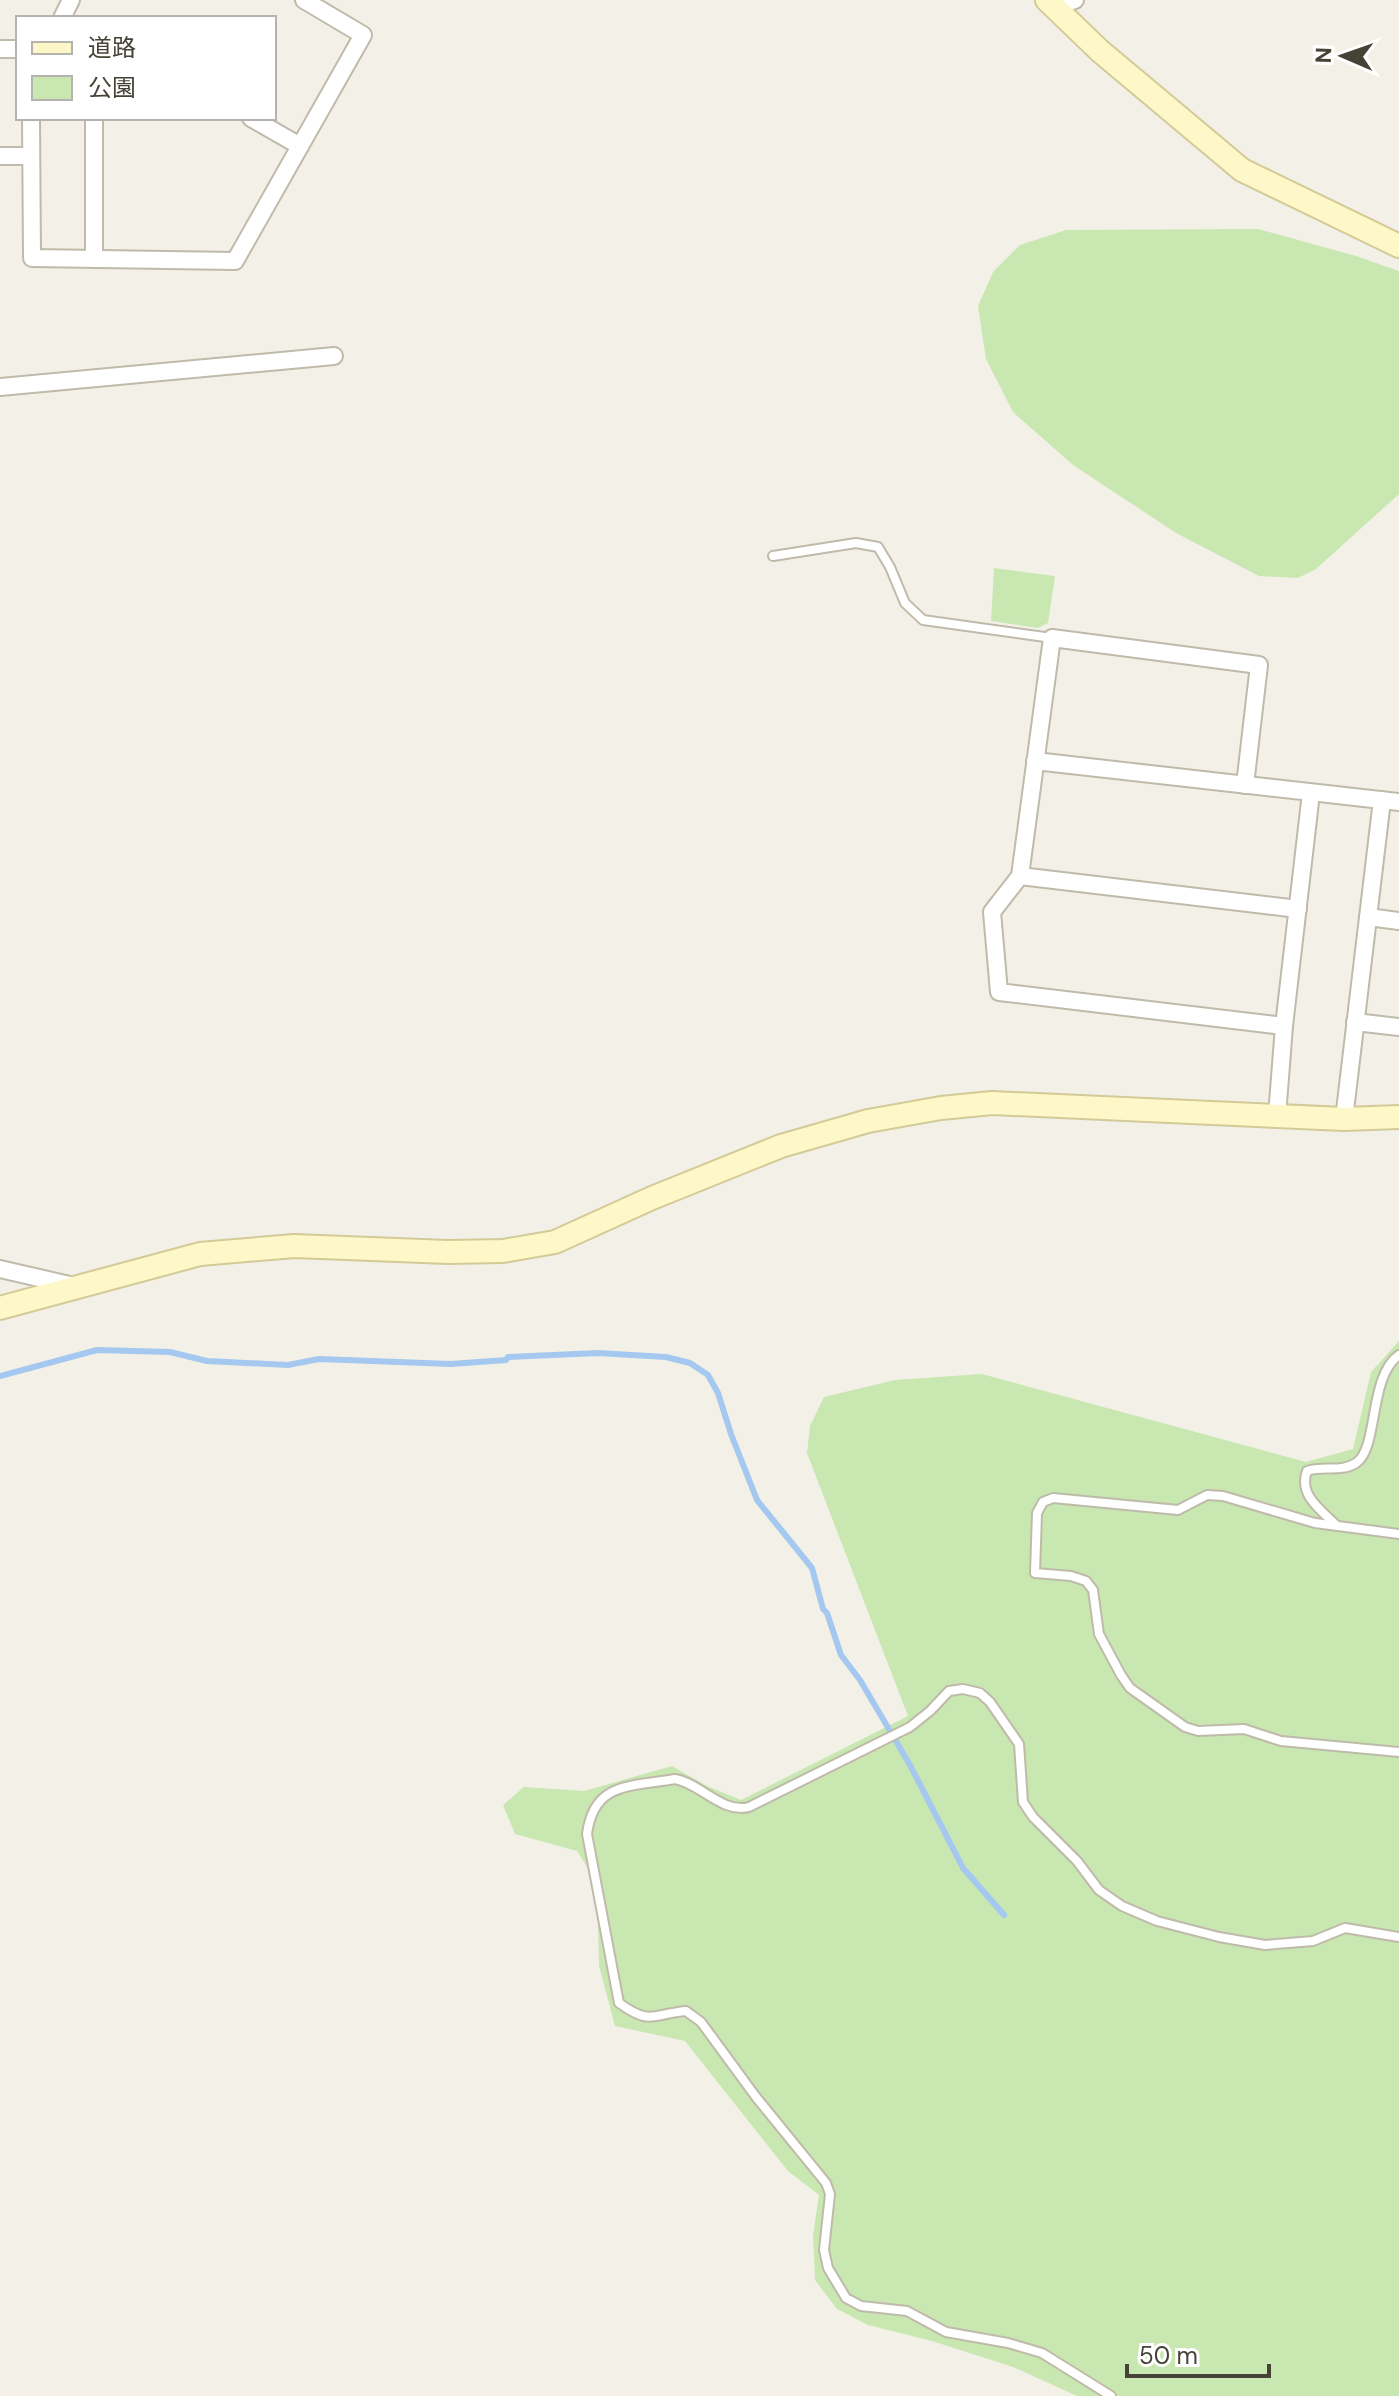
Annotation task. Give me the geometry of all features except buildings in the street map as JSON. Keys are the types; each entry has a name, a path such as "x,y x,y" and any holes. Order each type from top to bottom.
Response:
{"street":[{"path":"31,120 32,258 235,261 363,35 304,0"},
{"path":"1058,2 1100,51 1242,170 1399,246"},
{"path":"94,120 94,259"},
{"path":"254,120 300,146"},
{"path":"0,156 30,156"},
{"path":"0,387 334,356"},
{"path":"1245,785 1259,665 1052,638 1020,876 992,912 999,992 1284,1026"},
{"path":"1035,761 1399,802"},
{"path":"1277,1116 1284,1026 1311,793"},
{"path":"1344,1119 1382,800"},
{"path":"1020,876 1298,909"},
{"path":"1368,917 1399,921"},
{"path":"1355,1022 1399,1027"},
{"path":"0,1308 200,1254 294,1246 503,1251 555,1242 652,1198 781,1146 868,1121 941,1108 992,1103 1045,1104 1344,1119 1399,1117"},
{"path":"0,1269 74,1286"}],"lane":[{"path":"773,556 856,543 878,547 905,603 923,620 1052,638"},
{"path":"1337,1526 1313,1502 1305,1490 1304,1479 1307,1471 1337,1470 1357,1462 1365,1452 1373,1409 1385,1373 1399,1355"},
{"path":"1399,1534 1315,1523 1223,1496 1207,1495 1178,1510 1053,1498 1043,1502 1037,1513 1035,1573 1071,1576 1086,1581 1093,1590 1099,1634 1121,1675 1130,1688 1185,1727 1198,1731 1244,1729 1281,1741 1399,1752"},
{"path":"1111,2396 1042,2353 1008,2343 946,2332 907,2311 861,2306 846,2298 828,2268 824,2250 830,2194 826,2183 756,2097 701,2022 686,2011 645,2018 619,2003 587,1834 589,1816 601,1797 610,1791 675,1779 685,1781 731,1807 740,1810 749,1807 910,1727 949,1691 963,1689 980,1693 990,1702 1019,1744 1023,1802 1033,1817 1077,1861 1099,1890 1122,1906 1157,1921 1265,1945 1313,1941 1345,1928 1399,1937"}],"green space":[{"path":"1258,229 1399,271 1399,494 1316,569 1298,578 1259,576 1176,533 1073,465 1013,412 986,359 978,306 993,272 1020,245 1066,230"},
{"path":"994,568 1055,576 1048,623 1038,628 991,621"},
{"path":"1399,1341 1399,2396 1077,2396 1013,2367 932,2341 868,2325 837,2309 815,2280 813,2235 819,2195 788,2171 685,2041 615,2026 599,1966 597,1883 577,1851 515,1834 503,1805 524,1787 584,1791 672,1766 707,1786 741,1800 908,1716 807,1453 810,1426 824,1397 895,1380 982,1374 1306,1462 1353,1449 1371,1372"}],"waterway":[{"path":"0,1376 97,1350 170,1352 207,1361 288,1365 319,1359 451,1364 506,1360 508,1357 598,1353 666,1357 690,1363 708,1375 718,1393 757,1500 812,1568 823,1609 841,1655 860,1680 910,1765 963,1868 1004,1915"}]}
